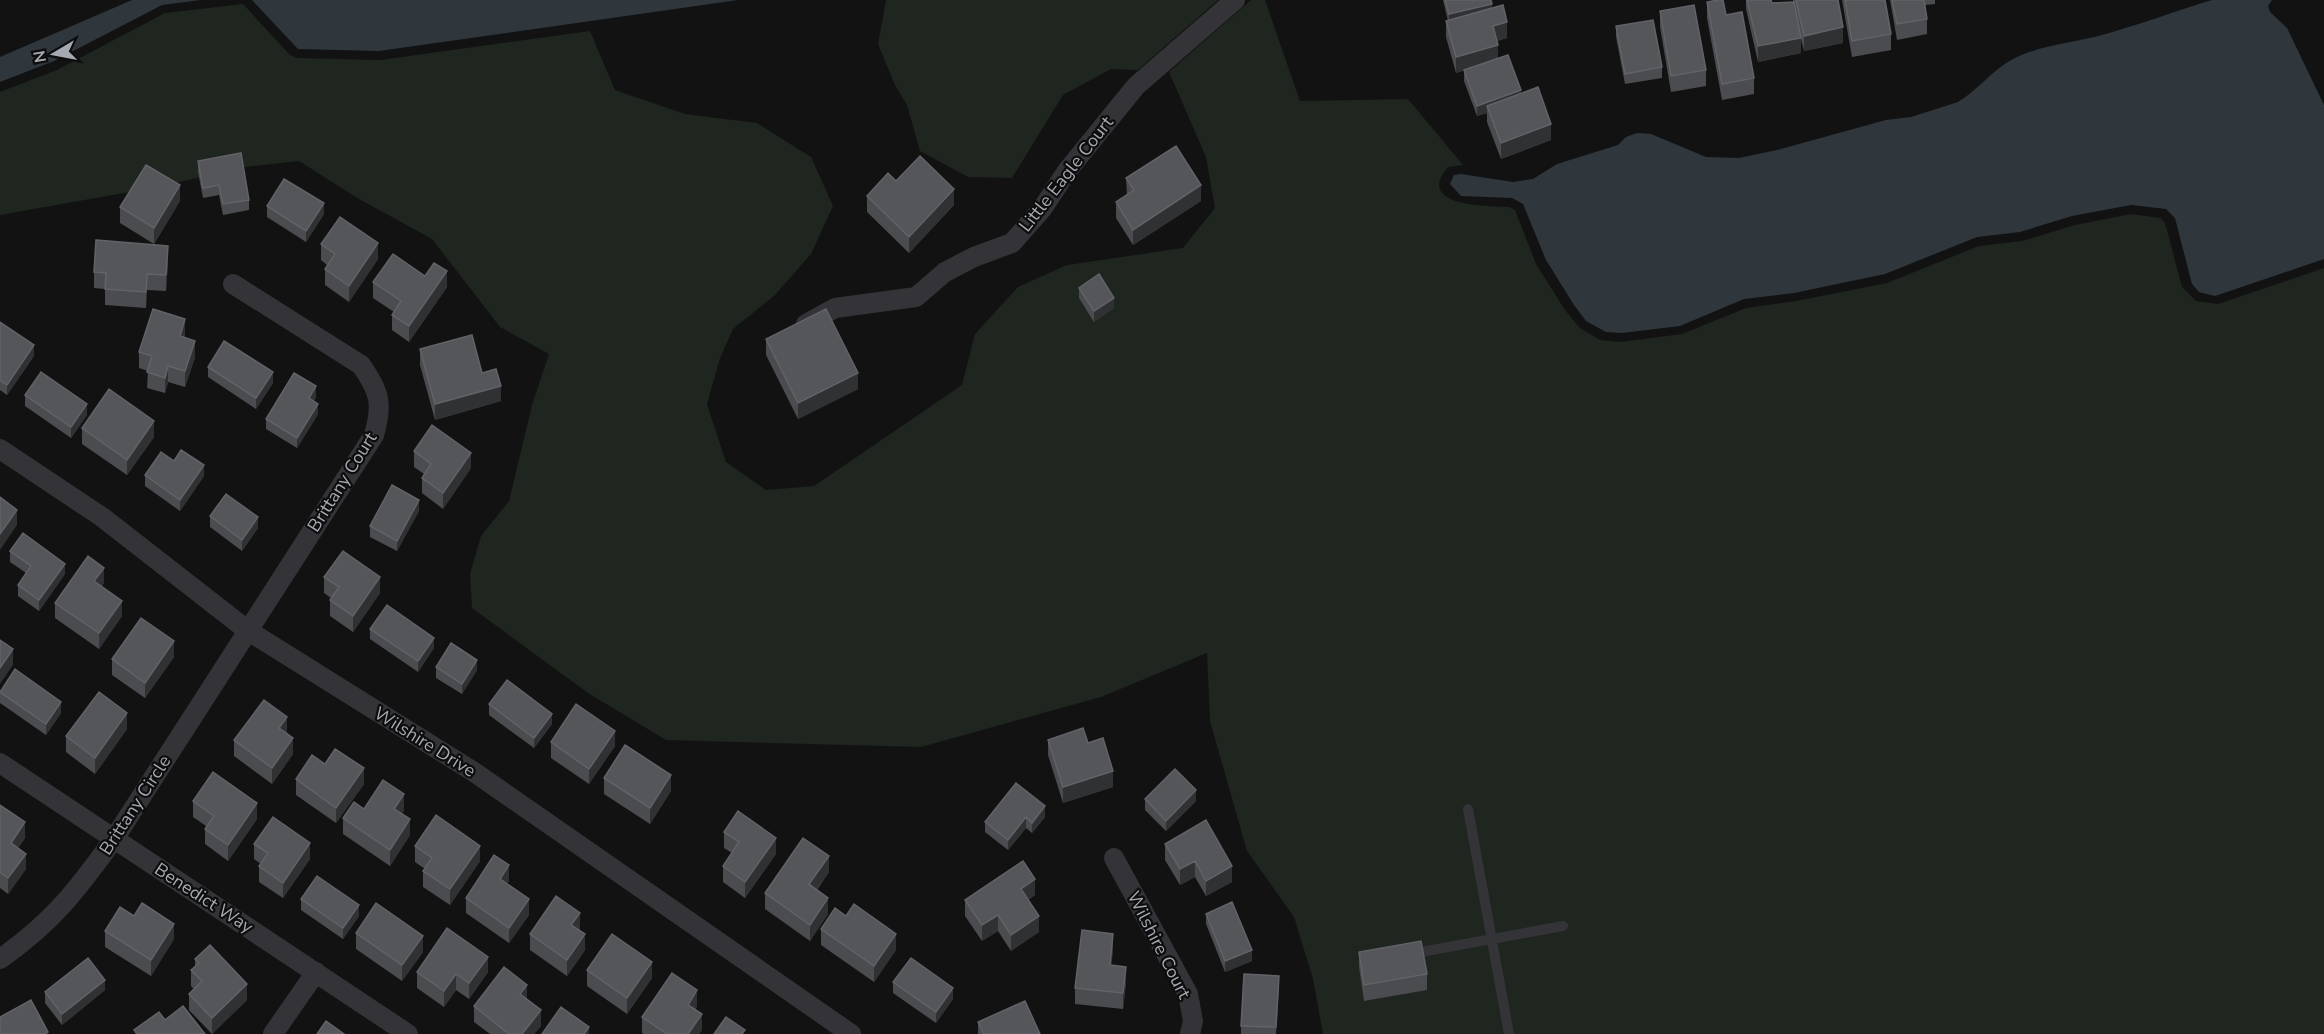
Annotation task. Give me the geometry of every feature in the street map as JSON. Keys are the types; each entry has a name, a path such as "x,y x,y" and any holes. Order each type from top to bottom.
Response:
{"street":[{"name":"Little Eagle Court","path":"805,324 835,308 916,297 945,272 974,257 1012,243 1042,209 1067,171 1136,86 1235,0"},
{"name":"Brittany Court","path":"233,284 361,365 376,386 381,413 374,435 247,630"},
{"name":"Wilshire Drive","path":"0,449 102,517 247,630 474,772 851,1034"},
{"name":"Brittany Circle","path":"0,959 35,935 72,897 114,839 247,630"},
{"name":"Benedict Way","path":"0,763 408,1034"},
{"name":"Wilshire Court","path":"1114,858 1188,994 1193,1021 1190,1034"},
{"path":"273,1034 316,972"}],"lane":[{"path":"1468,810 1509,1034"},
{"path":"1402,955 1563,926"}],"shaded area":[{"path":"132,0 201,0 162,5 54,61 0,82 0,57"},
{"path":"252,0 738,0 379,51 298,49"},
{"path":"886,0 1218,0 1138,70 1111,69 1063,95 1012,178 968,177 920,151 907,105 895,85 878,44"},
{"path":"1251,0 1265,0 1300,101 1408,99 1463,165 1448,167 1440,180 1440,190 1447,197 1458,202 1509,207 1515,210 1536,264 1565,310 1580,328 1600,340 1621,342 1682,334 1746,308 1796,301 1887,283 1979,246 2022,241 2075,225 2131,214 2160,218 2165,223 2182,287 2196,301 2218,304 2324,268 2324,1034 1323,1034 1313,979 1294,917 1247,851 1210,721 1207,653 1101,697 921,747 666,740 588,693 472,608 470,574 481,536 509,501 532,405 549,354 500,327 432,239 359,199 299,161 246,167 152,188 0,215 0,92 57,70 165,13 243,4 290,55 297,58 380,60 590,31 615,90 685,114 757,123 811,157 833,206 811,254 775,295 733,329 720,358 707,404 726,462 766,490 814,486 962,385 975,334 1018,287 1067,265 1183,248 1215,208 1206,157 1169,72"},
{"path":"2212,0 2272,0 2268,6 2270,12 2287,28 2324,105 2324,259 2215,296 2199,292 2192,284 2175,218 2166,209 2131,205 2072,216 2020,232 1977,237 1885,274 1794,293 1744,299 1680,326 1622,333 1606,332 1586,321 1574,305 1546,260 1523,204 1512,198 1461,196 1450,184 1454,175 1461,174 1513,182 1533,179 1557,164 1618,145 1626,137 1637,133 1651,134 1706,157 1739,158 1777,150 1886,120 1911,117 1958,102 1998,69 2023,54 2116,31"}],"building":[{"path":"1445,0 1491,0 1492,4 1449,14"},
{"path":"1723,0 1726,15 1742,12 1754,78 1722,84 1707,2"},
{"path":"1747,0 1771,0 1772,3 1794,2 1801,38 1758,46"},
{"path":"1796,0 1838,0 1843,27 1804,36"},
{"path":"1845,0 1885,0 1891,34 1852,41"},
{"path":"1892,0 1924,0 1927,19 1897,24"},
{"path":"1503,5 1507,22 1493,26 1498,45 1456,57 1446,21"},
{"path":"1694,5 1706,70 1671,76 1660,11"},
{"path":"1653,20 1662,67 1625,74 1616,26"},
{"path":"1508,55 1521,90 1477,106 1464,70"},
{"path":"1538,87 1551,124 1501,143 1487,106"},
{"path":"1176,146 1201,185 1133,230 1116,202 1134,190 1126,178"},
{"path":"241,153 249,200 223,204 219,185 203,188 198,161"},
{"path":"920,156 954,189 909,237 867,196 888,173 896,181"},
{"path":"146,165 180,185 154,228 120,207"},
{"path":"284,179 324,203 306,231 267,206"},
{"path":"340,217 378,243 349,286 325,269 335,254 321,244"},
{"path":"96,240 168,246 166,275 147,274 146,292 105,289 106,273 94,272"},
{"path":"393,254 425,276 434,263 447,271 409,326 392,315 401,301 373,282"},
{"path":"1099,274 1114,298 1094,311 1079,288"},
{"path":"153,309 185,319 180,336 195,341 185,371 168,366 165,378 147,372 152,356 139,352"},
{"path":"826,309 858,373 798,403 766,339"},
{"path":"0,322 34,345 7,385 0,380"},
{"path":"472,335 482,373 496,369 501,386 435,404 420,349"},
{"path":"224,341 273,372 256,398 208,367"},
{"path":"41,372 87,404 71,427 25,395"},
{"path":"294,373 316,386 309,398 318,404 297,438 266,419"},
{"path":"109,389 154,421 127,460 82,428"},
{"path":"432,425 471,453 443,493 422,478 431,464 414,451"},
{"path":"181,450 204,465 180,500 145,475 161,452 174,461"},
{"path":"392,485 419,500 397,541 370,526"},
{"path":"226,494 258,517 242,540 210,516"},
{"path":"0,497 17,510 0,534"},
{"path":"23,533 65,564 39,600 18,585 31,566 10,551"},
{"path":"343,551 380,577 353,616 330,600 339,587 324,577"},
{"path":"88,556 104,568 94,581 122,601 99,633 55,603"},
{"path":"387,605 434,638 418,661 370,629"},
{"path":"141,618 174,641 145,683 112,659"},
{"path":"0,640 13,649 0,668"},
{"path":"451,643 477,660 462,684 436,667"},
{"path":"15,669 61,702 46,724 0,692"},
{"path":"507,680 552,714 534,738 489,704"},
{"path":"99,692 127,713 95,758 66,736"},
{"path":"264,700 287,717 279,728 293,738 272,768 234,740"},
{"path":"576,704 615,731 589,769 551,742"},
{"path":"1083,728 1088,743 1103,738 1113,771 1063,787 1048,740"},
{"path":"625,745 671,775 650,808 604,778"},
{"path":"335,749 364,768 336,808 296,779 312,755 325,764"},
{"path":"1175,769 1196,790 1166,821 1145,799"},
{"path":"213,772 257,803 228,845 205,829 214,816 193,801"},
{"path":"383,780 404,794 394,809 410,819 390,850 343,818 354,802 364,809"},
{"path":"1016,783 1045,806 1032,823 1026,817 1008,840 985,822"},
{"path":"0,805 25,822 11,843 26,854 8,878 0,872"},
{"path":"738,811 776,838 745,882 723,866 739,842 724,832"},
{"path":"436,815 480,846 450,889 423,871 432,858 415,846"},
{"path":"273,817 310,843 283,883 259,866 268,853 254,844"},
{"path":"1206,820 1232,866 1206,881 1195,861 1180,869 1165,844"},
{"path":"803,838 829,856 809,884 828,898 810,925 765,893"},
{"path":"494,855 509,865 500,879 529,899 509,928 466,898"},
{"path":"1023,861 1035,879 1021,889 1039,916 1011,935 998,915 982,925 965,900"},
{"path":"317,876 359,905 343,928 301,899"},
{"path":"556,896 580,913 571,925 585,934 567,960 530,934"},
{"path":"1232,902 1252,950 1225,961 1206,914"},
{"path":"142,903 174,924 151,960 105,931 120,907 134,916"},
{"path":"376,903 423,936 402,965 356,933"},
{"path":"854,904 896,934 874,966 821,929 835,908 846,916"},
{"path":"447,928 488,957 469,983 456,974 444,991 417,972"},
{"path":"1082,930 1113,934 1110,965 1126,967 1123,993 1075,988"},
{"path":"612,934 652,962 627,998 587,970"},
{"path":"1421,941 1427,974 1364,985 1359,952"},
{"path":"210,945 247,984 212,1018 189,994 202,981 191,970 199,963 195,959"},
{"path":"88,958 105,980 62,1014 45,992"},
{"path":"911,958 953,988 936,1012 893,982"},
{"path":"504,967 527,985 520,994 541,1010 522,1034 509,1034 474,1006"},
{"path":"672,973 697,990 688,1005 702,1014 688,1034 667,1034 642,1017"},
{"path":"1244,974 1279,976 1276,1027 1241,1026"},
{"path":"31,1000 48,1032 45,1034 0,1034 0,1017"},
{"path":"1025,1001 1040,1034 984,1034 978,1022"},
{"path":"183,1006 205,1034 137,1034 134,1030 159,1012 165,1020"},
{"path":"561,1007 589,1027 584,1034 542,1034"},
{"path":"726,1017 745,1030 742,1034 714,1034"},
{"path":"326,1021 344,1034 317,1034"}]}
